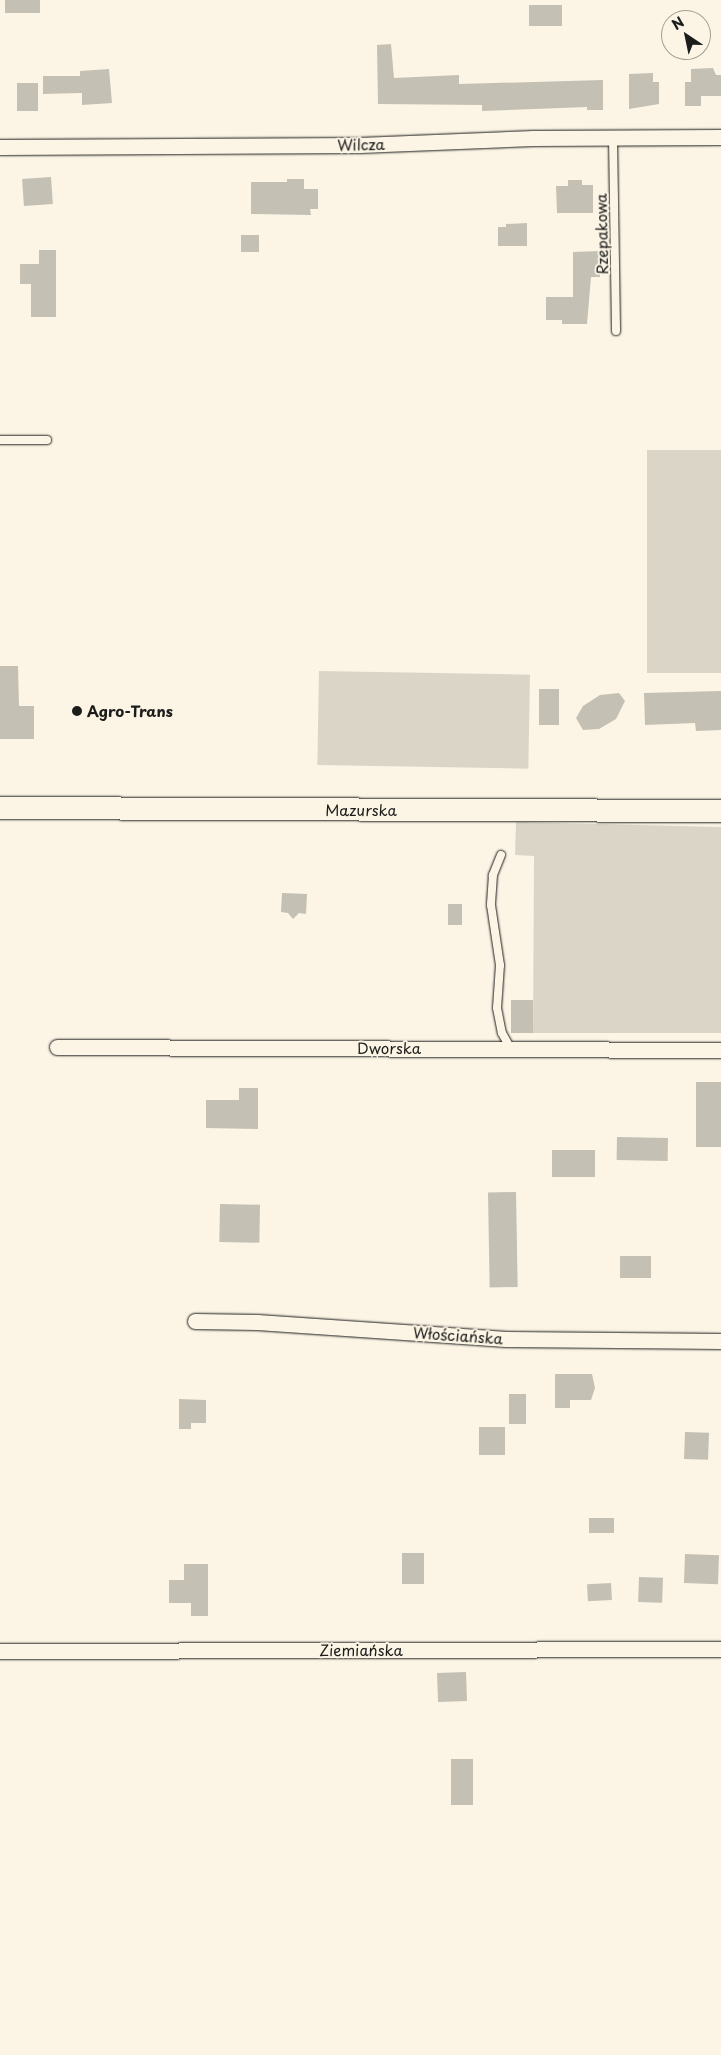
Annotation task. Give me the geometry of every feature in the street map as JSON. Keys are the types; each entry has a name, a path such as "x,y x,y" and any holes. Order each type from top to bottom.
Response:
{"main road":[{"name":"Mazurska","path":"0,808 721,811"}],"street":[{"name":"Wilcza","path":"0,147 359,145 721,137"},
{"name":"Dworska","path":"57,1047 721,1050"},
{"name":"Włościańska","path":"195,1321 257,1322 506,1339 721,1341"},
{"name":"Ziemiańska","path":"0,1651 721,1649"}],"lane":[{"name":"Rzepakowa","path":"613,138 616,331"},
{"path":"0,440 47,440"},
{"path":"501,855 493,875 491,905 500,965 497,1008 502,1033 510,1049"}],"shaded area":[{"path":"647,450 721,450 721,673 647,673"},
{"path":"319,671 530,675 528,769 317,765"},
{"path":"516,822 721,827 721,1033 533,1033 534,856 515,855"}],"building":[{"path":"5,0 40,0 40,13 5,13"},
{"path":"529,5 562,5 562,26 529,26"},
{"path":"391,44 394,78 459,75 459,84 603,80 603,110 587,110 587,107 482,111 482,105 378,104 377,45"},
{"path":"713,68 716,75 721,75 721,96 701,96 701,106 685,106 685,82 691,82 691,69"},
{"path":"109,69 112,103 82,105 82,93 43,94 43,76 80,76 80,71"},
{"path":"653,73 653,82 659,82 659,104 629,109 629,74"},
{"path":"17,83 38,83 38,111 17,111"},
{"path":"51,177 53,204 24,206 22,179"},
{"path":"287,179 304,179 304,189 318,189 318,209 310,209 311,215 251,214 251,182 287,182"},
{"path":"568,180 582,180 582,185 593,185 593,213 557,213 556,186 568,186"},
{"path":"527,223 527,246 498,246 498,227 506,227 506,224"},
{"path":"241,235 259,235 259,252 241,252"},
{"path":"39,250 56,250 56,317 31,317 31,284 20,284 20,264 39,264"},
{"path":"600,251 600,277 591,277 587,324 562,324 562,320 546,320 546,297 573,297 573,252"},
{"path":"0,666 18,666 19,706 34,706 34,739 0,739"},
{"path":"539,689 559,689 559,725 539,725"},
{"path":"721,691 721,730 696,731 695,723 645,725 644,693"},
{"path":"619,693 625,701 616,719 599,729 583,730 576,718 583,706 600,695"},
{"path":"282,893 307,894 306,914 299,913 293,919 288,913 281,912"},
{"path":"448,904 462,904 462,925 448,925"},
{"path":"511,1000 533,1000 533,1033 511,1033"},
{"path":"696,1082 721,1082 721,1147 696,1147"},
{"path":"239,1088 258,1088 258,1129 206,1128 206,1100 239,1100"},
{"path":"617,1137 668,1138 668,1161 617,1160"},
{"path":"552,1150 595,1150 595,1177 552,1177"},
{"path":"488,1192 516,1192 518,1287 490,1287"},
{"path":"220,1204 260,1205 259,1243 219,1242"},
{"path":"620,1256 651,1256 651,1278 620,1278"},
{"path":"555,1374 592,1374 595,1388 591,1400 570,1400 570,1408 555,1408"},
{"path":"509,1394 526,1394 526,1424 509,1424"},
{"path":"179,1399 206,1400 206,1423 191,1423 191,1429 179,1429"},
{"path":"479,1427 505,1427 505,1455 479,1455"},
{"path":"685,1432 709,1433 708,1460 684,1459"},
{"path":"589,1518 614,1518 614,1533 589,1533"},
{"path":"402,1553 424,1553 424,1584 402,1584"},
{"path":"685,1554 719,1555 718,1584 684,1583"},
{"path":"184,1564 208,1564 208,1616 191,1616 191,1603 169,1603 169,1580 184,1580"},
{"path":"639,1577 663,1578 662,1603 638,1602"},
{"path":"611,1583 612,1600 588,1601 587,1584"},
{"path":"466,1672 467,1701 438,1702 437,1673"},
{"path":"451,1759 473,1759 473,1805 451,1805"}],"place":[{"name":"Agro-Trans","path":"77,711"}]}
